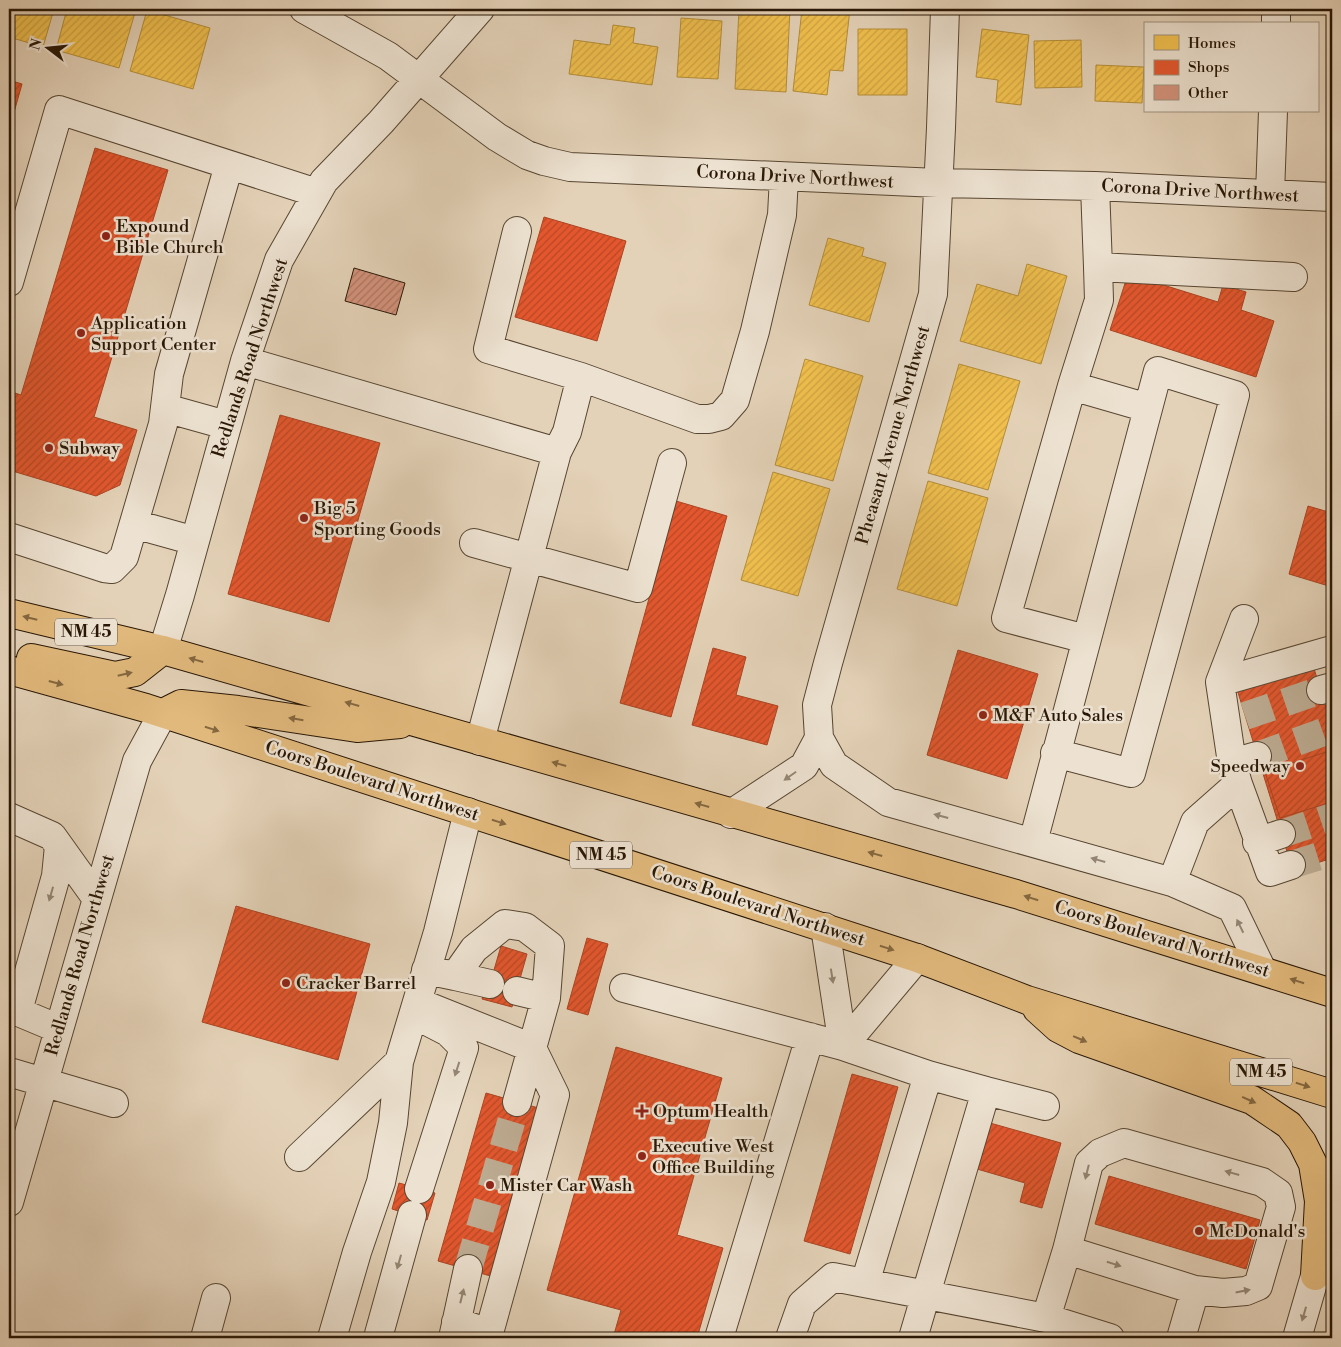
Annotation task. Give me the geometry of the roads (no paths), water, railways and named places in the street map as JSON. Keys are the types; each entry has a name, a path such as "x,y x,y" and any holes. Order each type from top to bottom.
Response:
{"main road":[{"name":"Coors Boulevard Northwest","path":"9,613 163,650 1016,894 1332,993"},
{"path":"9,653 115,676 135,672 163,650"},
{"name":"Coors Boulevard Northwest","path":"9,670 163,713 917,958 1027,1000 1332,1094"},
{"path":"163,713 181,704 238,710 357,728 414,722"},
{"path":"1027,1000 1058,1028 1079,1039 1252,1100 1289,1125 1302,1142 1313,1164 1315,1174 1319,1201 1315,1276"}],"street":[{"name":"Corona Drive Northwest","path":"304,9 388,56 498,137 527,155 570,167 938,183 1095,186 1332,197"},
{"name":"Redlands Road Northwest","path":"163,650 226,425 278,260 324,181 381,122 480,9"},
{"name":"Pheasant Avenue Northwest","path":"819,738 817,705 933,294 945,9"},
{"path":"1276,9 1276,22"},
{"path":"9,282 59,110 317,193"},
{"path":"1270,194 1272,112"},
{"path":"9,537 104,568 112,568 124,557 163,424 169,374 229,165"},
{"path":"517,231 488,349 581,378 697,418 709,419 721,416 734,400 755,331 782,215 784,176"},
{"path":"1086,639 1006,618 1072,386 1099,300 1095,186"},
{"path":"1098,267 1292,277"},
{"path":"245,361 557,452"},
{"path":"1033,842 1056,752 1158,371 1235,396 1131,773 1056,752"},
{"path":"480,741 557,452 567,432 581,378"},
{"path":"1072,386 1148,408"},
{"path":"165,408 226,425"},
{"path":"474,543 638,588 672,463"},
{"path":"134,524 195,541"},
{"path":"1244,620 1220,682 1235,718 1242,767 1269,838 1270,872 1291,865"},
{"path":"1220,682 1332,650"},
{"name":"Redlands Road Northwest","path":"9,1202 136,761 163,713"},
{"path":"732,814 804,766 819,738"},
{"path":"819,738 834,765 888,802 1172,882 1232,908 1262,970"},
{"path":"1172,882 1196,822 1242,767"},
{"path":"332,1338 357,1252 381,1182 393,1123 399,1062 426,970 468,812"},
{"path":"9,817 52,836 97,899"},
{"path":"9,1008 21,1000 56,876 59,846"},
{"path":"455,976 474,949 505,924 525,927 550,946 546,998 517,1102"},
{"path":"825,928 843,1046"},
{"path":"843,1046 917,958"},
{"path":"426,970 490,984"},
{"path":"624,988 843,1046 928,1075 1045,1106"},
{"path":"517,991 546,998"},
{"path":"9,1008 59,1029"},
{"path":"415,1008 532,1048 555,1094 488,1335 454,1330 468,1269"},
{"path":"415,1008 448,1032 464,1048 420,1188"},
{"path":"719,1338 810,1037"},
{"path":"299,1157 399,1062"},
{"path":"9,1072 114,1104"},
{"path":"865,1283 928,1075"},
{"path":"913,1338 986,1091"},
{"path":"1046,1318 1067,1250 1089,1163 1100,1153 1124,1143 1262,1182 1278,1194 1281,1207 1258,1286 1246,1291 1223,1294 1195,1290 1067,1250"},
{"path":"380,1338 378,1334 412,1215"},
{"path":"1296,1338 1332,1217"},
{"path":"790,1338 802,1304 833,1277 1046,1318 1110,1338"},
{"path":"1181,1338 1195,1290"},
{"path":"206,1338 216,1298"}],"tunnel":[{"path":"1245,716 1321,690"},
{"path":"1257,756 1332,729"},
{"path":"1281,834 1332,817"},
{"path":"1291,865 1332,852"},
{"path":"468,1269 517,1102"}],"place":[{"name":"Expound Bible Church","path":"106,236"},
{"name":"Application Support Center","path":"81,333"},
{"name":"Subway","path":"49,448"},
{"name":"Big 5 Sporting Goods","path":"304,518"},
{"name":"M&F Auto Sales","path":"983,715"},
{"name":"Speedway","path":"1300,766"},
{"name":"Cracker Barrel","path":"286,983"},
{"name":"Optum Health","path":"642,1111"},
{"name":"Executive West Office Building","path":"642,1156"},
{"name":"Mister Car Wash","path":"490,1185"},
{"name":"McDonald's","path":"1199,1231"}]}
